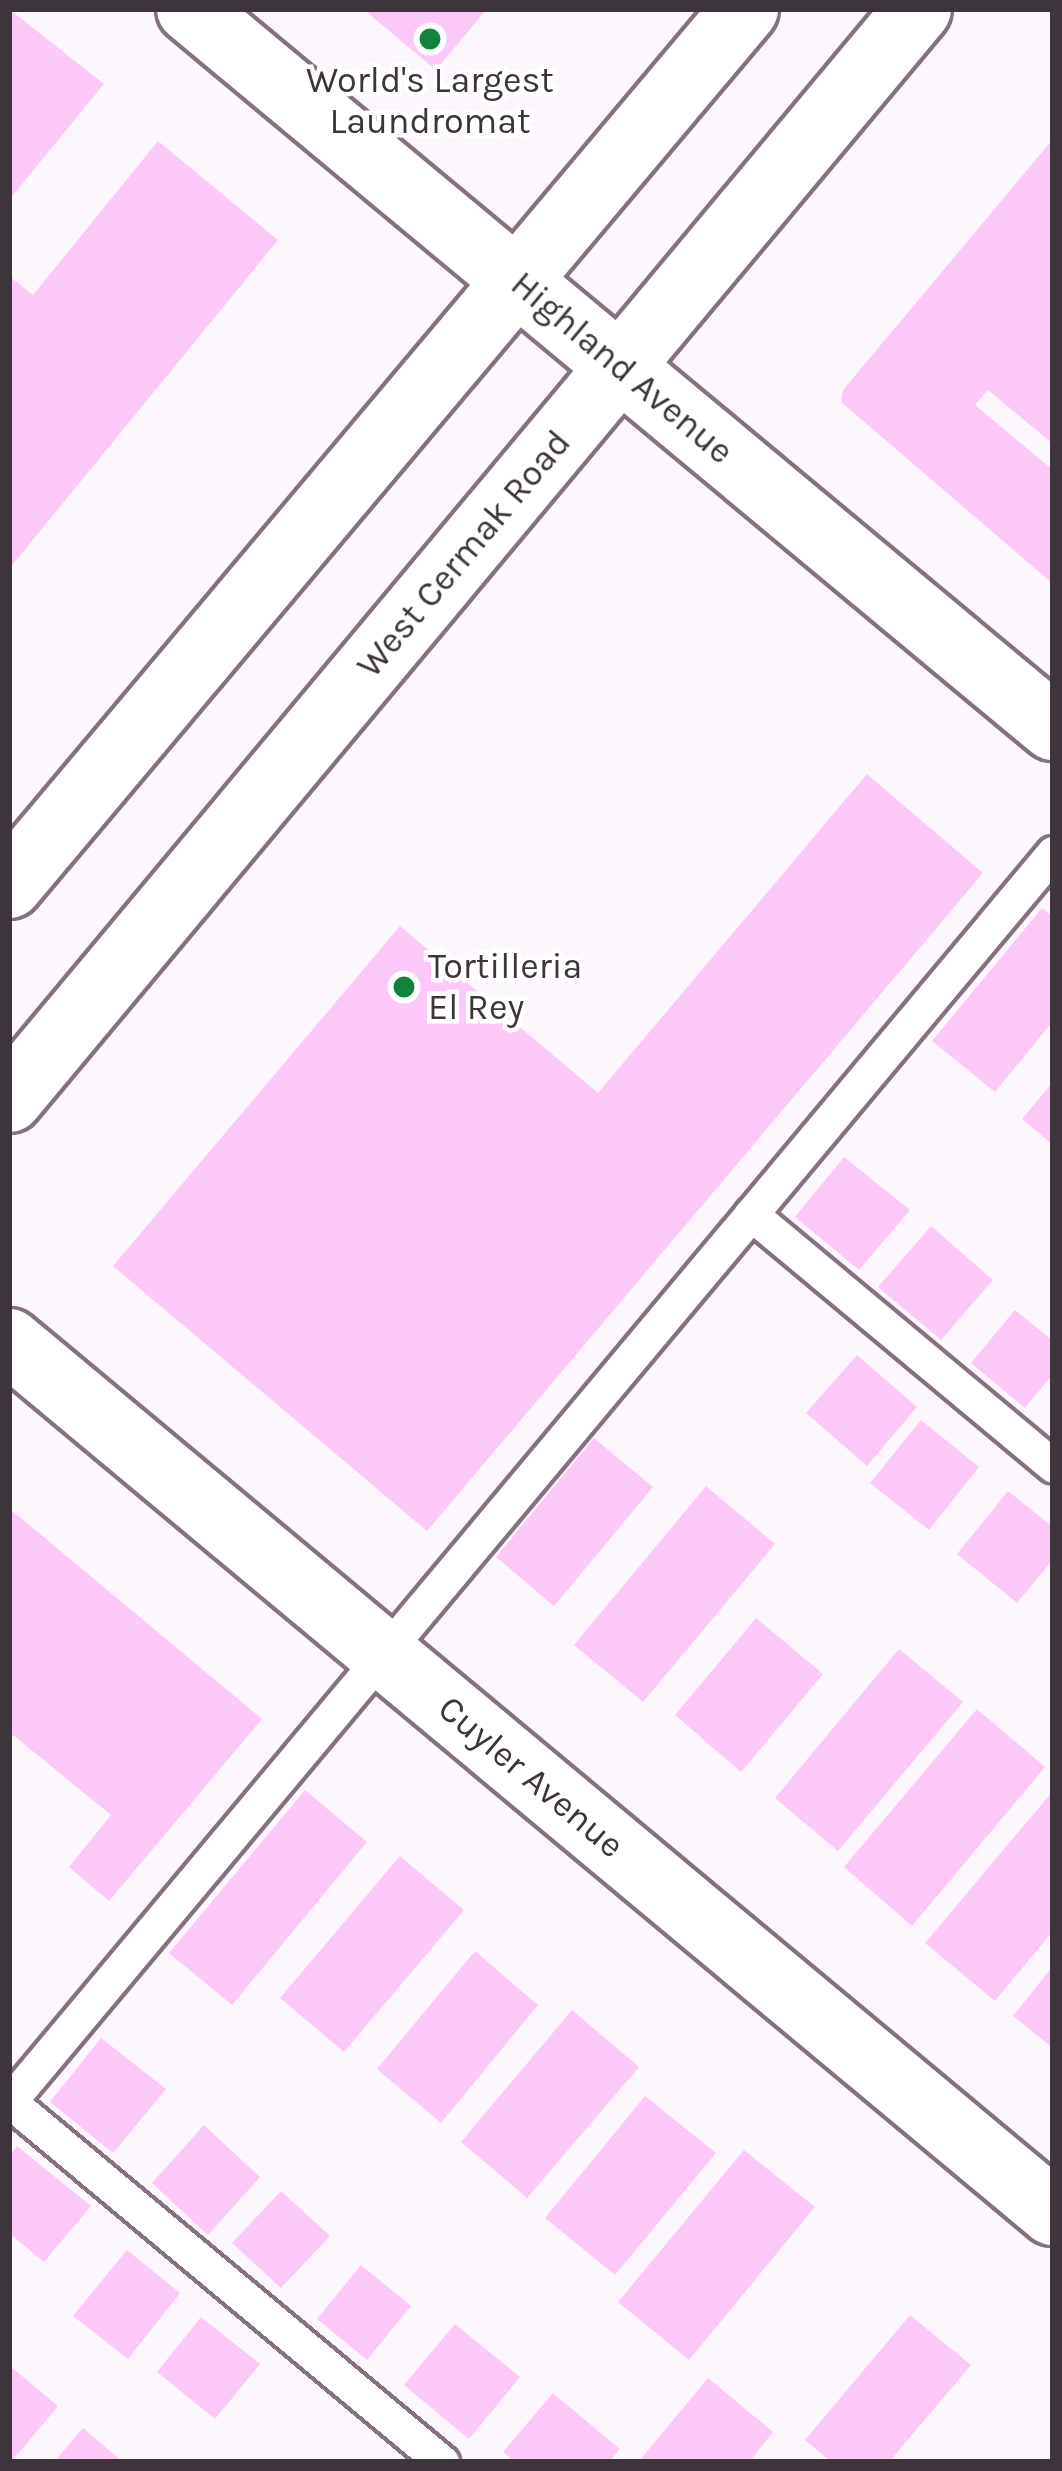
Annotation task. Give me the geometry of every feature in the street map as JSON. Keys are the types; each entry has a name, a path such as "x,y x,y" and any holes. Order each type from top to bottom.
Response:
{"main road":[{"name":"Highland Avenue","path":"190,9 1053,727"},
{"path":"9,885 745,9"},
{"name":"West Cermak Road","path":"9,1099 918,9"},
{"name":"Cuyler Avenue","path":"9,1342 1053,2212"}],"lane":[{"path":"442,2462 9,2102 1053,853"},
{"path":"751,1214 1053,1466"}],"building":[{"path":"9,9 104,84 9,200"},
{"name":"World's Largest Laundromat","path":"363,9 487,9 436,70"},
{"path":"1053,139 1053,444 988,390 975,405 1053,470 1053,584 841,402 843,390"},
{"path":"158,141 278,240 9,569 9,276 33,295"},
{"path":"867,774 983,873 427,1531 113,1266 400,926 598,1093"},
{"path":"1042,908 1053,917 1053,1021 995,1092 932,1041"},
{"path":"1053,1082 1053,1145 1022,1119"},
{"path":"844,1157 910,1210 859,1270 795,1217"},
{"path":"931,1226 993,1280 941,1340 878,1287"},
{"path":"1015,1310 1053,1341 1053,1374 1025,1408 971,1363"},
{"path":"857,1355 917,1407 867,1466 806,1413"},
{"path":"921,1420 979,1467 929,1530 870,1483"},
{"path":"594,1438 653,1487 554,1606 496,1557"},
{"path":"706,1486 775,1544 643,1702 574,1645"},
{"path":"1008,1491 1053,1527 1053,1559 1017,1603 957,1554"},
{"path":"9,1508 262,1719 109,1901 69,1867 111,1815 13,1735 9,1740"},
{"path":"756,1618 823,1674 741,1772 675,1715"},
{"path":"899,1649 963,1702 838,1851 775,1798"},
{"path":"977,1709 1045,1767 912,1926 844,1867"},
{"path":"305,1790 367,1842 232,2005 169,1953"},
{"path":"1053,1791 1053,1931 995,2001 925,1943"},
{"path":"400,1856 464,1910 344,2052 280,1998"},
{"path":"475,1951 538,2005 441,2123 377,2069"},
{"path":"1053,1966 1053,2048 1013,2016"},
{"path":"572,2010 639,2067 527,2198 461,2142"},
{"path":"101,2038 166,2089 113,2153 50,2102"},
{"path":"645,2096 716,2153 615,2275 545,2218"},
{"path":"204,2125 260,2177 208,2235 152,2183"},
{"path":"17,2146 91,2206 44,2262 9,2233 9,2156"},
{"path":"744,2150 815,2207 689,2360 618,2302"},
{"path":"281,2191 330,2236 281,2288 232,2243"},
{"path":"127,2250 180,2293 128,2359 73,2316"},
{"path":"361,2265 411,2306 367,2360 317,2319"},
{"path":"910,2315 971,2365 889,2462 831,2462 805,2440"},
{"path":"201,2317 260,2364 215,2419 157,2372"},
{"path":"455,2324 520,2377 469,2439 404,2385"},
{"path":"9,2365 58,2406 11,2462 9,2462"},
{"path":"708,2378 773,2432 749,2462 638,2462"},
{"path":"553,2393 620,2449 609,2462 514,2462 503,2452"},
{"path":"83,2428 123,2462 54,2462"}],"place":[{"name":"World's Largest Laundromat","path":"430,39"},
{"name":"Tortilleria El Rey","path":"404,987"}]}
